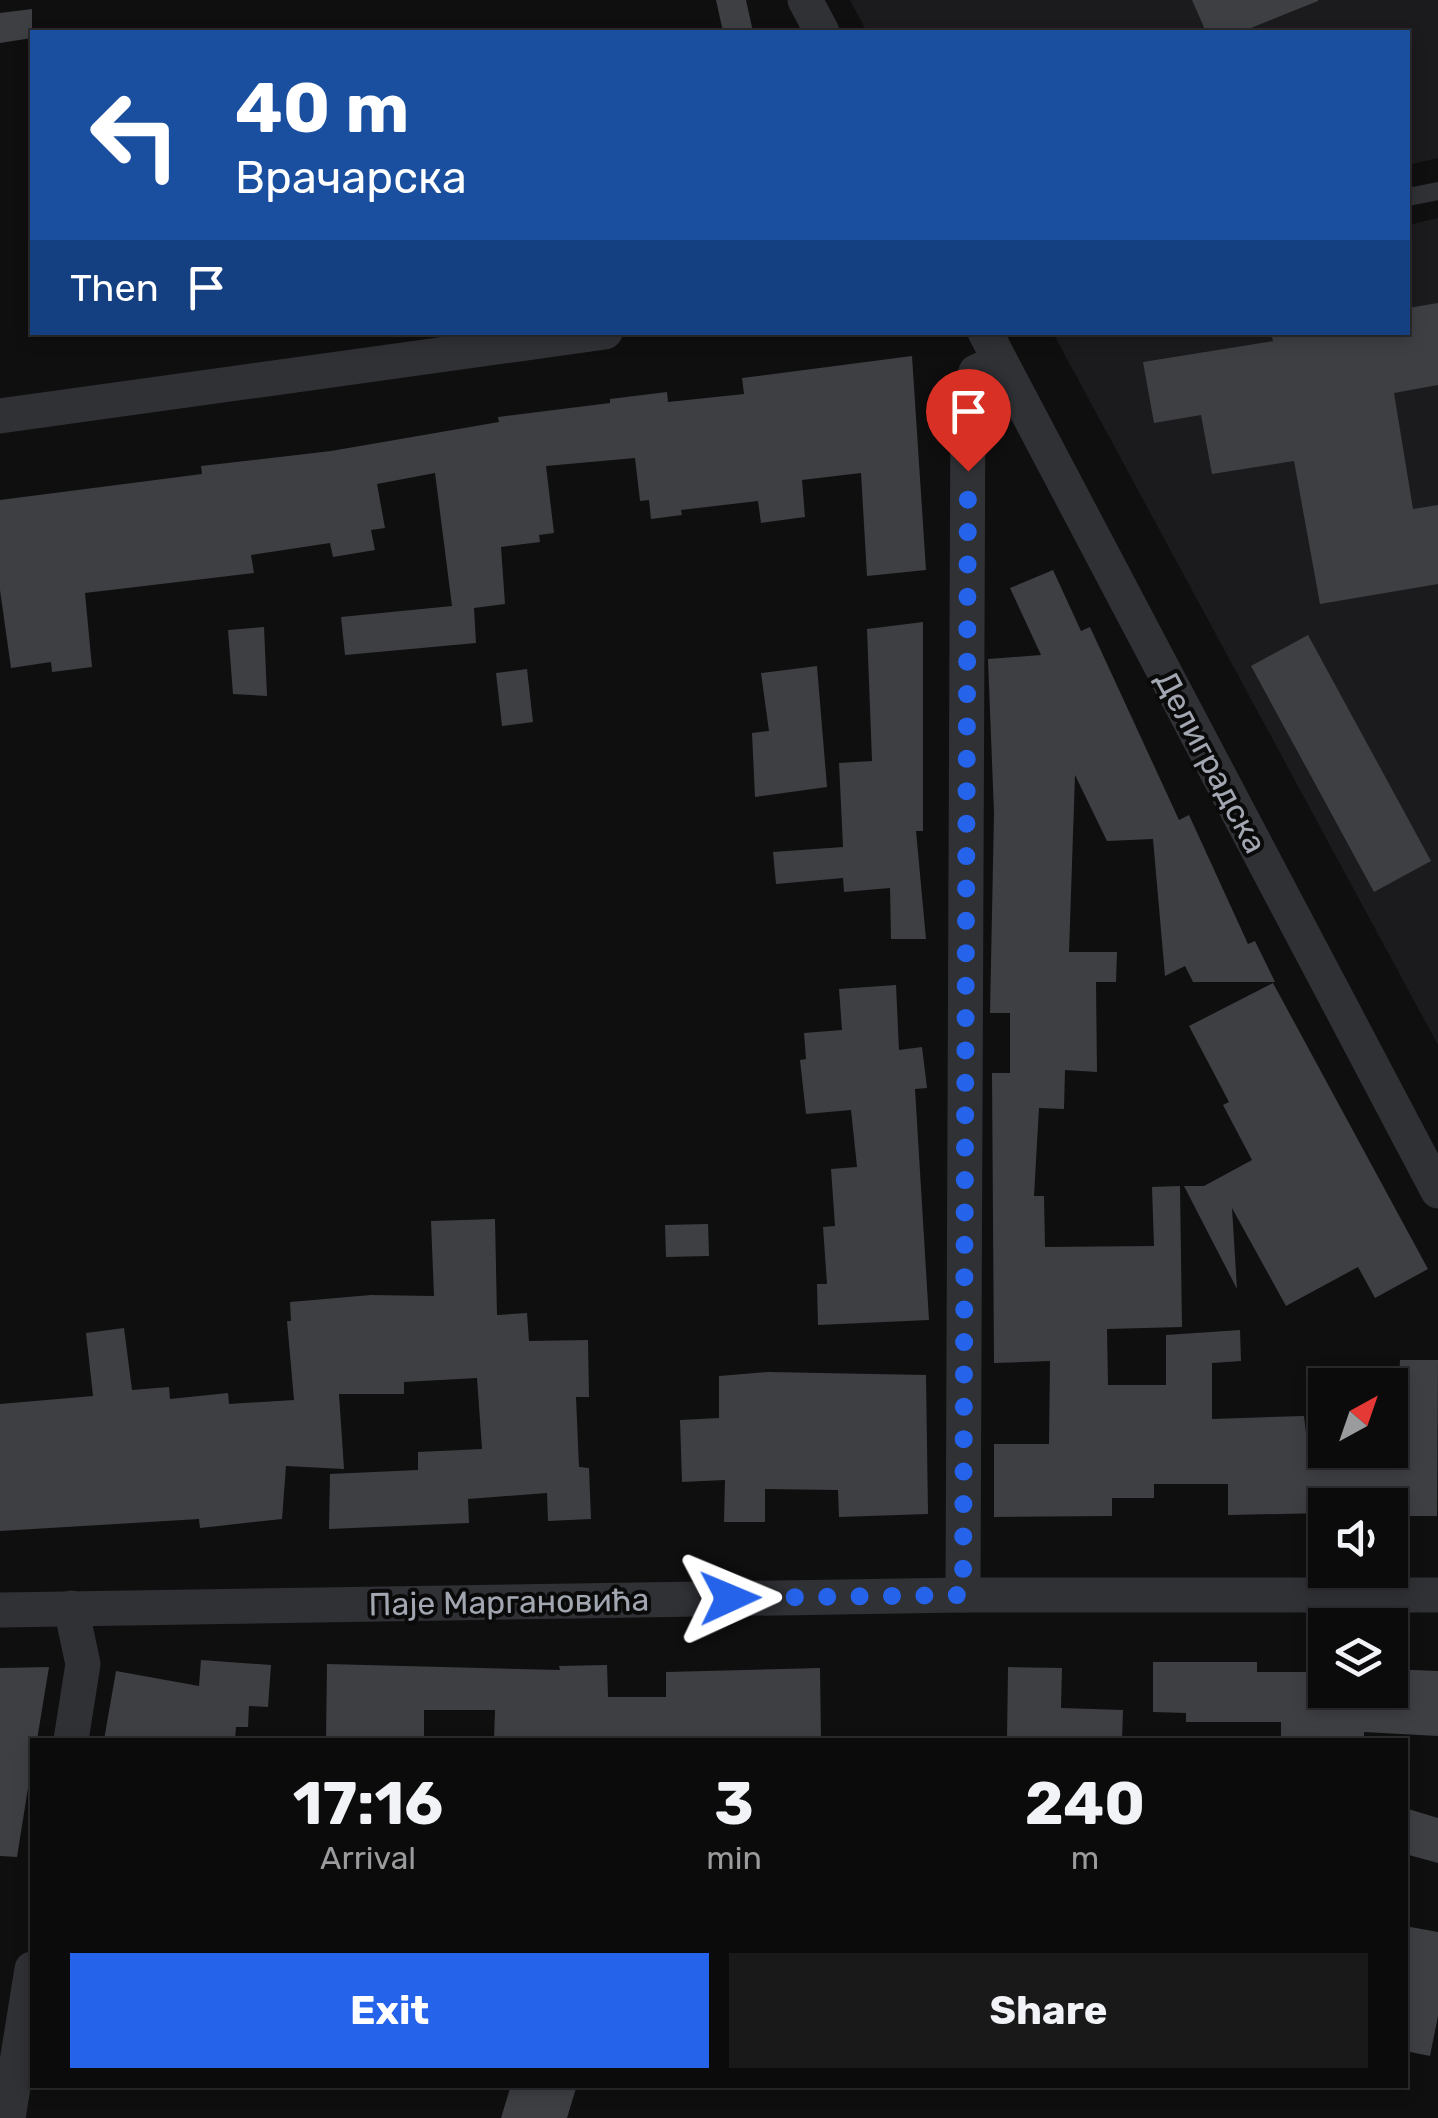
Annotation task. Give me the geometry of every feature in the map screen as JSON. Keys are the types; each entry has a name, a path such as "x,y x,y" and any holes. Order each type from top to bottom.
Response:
{"street":[{"path":"805,0 821,30"},
{"path":"0,416 583,335"},
{"path":"963,1595 968,394 992,347"},
{"name":"Делиградска","path":"992,347 1438,1192"},
{"name":"Паје Маргановића","path":"0,1610 963,1595 1438,1595"},
{"path":"71,1608 83,1664 71,1738"},
{"path":"8,2118 30,1981"}],"lane":[{"path":"1410,197 1438,190"}],"shaded area":[{"path":"850,0 1438,0 1438,158 1410,165 1410,30 866,30"},
{"path":"1438,218 1438,1045 1054,335 1410,335 1410,225"}],"building":[{"path":"716,0 746,0 753,30 723,30"},
{"path":"1192,0 1318,0 1246,30 1205,30"},
{"path":"32,9 30,38 0,43 0,13"},
{"path":"1438,303 1438,385 1394,393 1413,509 1438,505 1438,584 1320,604 1294,461 1212,474 1201,415 1154,423 1143,362 1273,341 1272,335 1410,335 1410,308"},
{"path":"912,356 926,570 867,576 861,473 802,480 805,517 761,523 758,501 681,510 682,515 651,519 649,500 640,501 635,458 546,466 554,533 539,535 540,542 501,547 505,604 474,608 476,643 345,655 341,617 452,606 435,473 377,484 385,528 371,530 375,550 333,557 330,543 251,555 254,573 85,593 92,667 52,672 51,662 11,668 0,590 0,500 202,474 201,466 331,451 499,422 498,417 610,403 610,399 667,392 668,402 744,394 742,378"},
{"path":"1053,570 1081,631 1090,627 1179,820 1189,815 1248,944 1255,941 1275,982 1193,982 1185,966 1165,976 1153,839 1107,841 1075,775 1069,952 1117,952 1116,982 1096,982 1097,1072 1065,1070 1064,1109 1039,1108 1034,1196 1044,1196 1045,1247 1154,1246 1152,1187 1180,1186 1182,1327 1107,1329 1108,1385 1166,1385 1166,1335 1240,1330 1241,1361 1212,1363 1212,1419 1304,1416 1308,1468 1408,1468 1408,1368 1400,1368 1400,1360 1438,1360 1437,1516 1408,1516 1408,1488 1308,1488 1308,1513 1228,1515 1228,1484 1154,1484 1154,1498 1112,1498 1112,1516 994,1517 994,1444 1049,1444 1050,1361 994,1363 992,1073 1010,1073 1010,1013 990,1013 994,813 988,659 1041,655 1010,588"},
{"path":"923,622 923,831 916,831 926,939 891,939 890,888 844,892 843,878 776,884 773,852 843,847 839,763 872,761 867,629"},
{"path":"264,627 267,696 233,694 228,630"},
{"path":"1308,635 1431,861 1374,892 1251,666"},
{"path":"817,666 827,787 755,797 752,733 769,731 761,673"},
{"path":"527,669 533,722 502,726 496,673"},
{"path":"1273,983 1428,1269 1375,1298 1358,1267 1286,1306 1232,1208 1237,1289 1184,1186 1204,1186 1252,1160 1223,1105 1229,1102 1189,1026"},
{"path":"896,985 899,1050 922,1047 927,1088 915,1089 929,1320 818,1325 817,1284 827,1284 823,1227 835,1226 831,1169 857,1167 851,1110 806,1114 800,1060 806,1059 804,1033 842,1030 839,989"},
{"path":"495,1219 497,1315 527,1313 529,1341 588,1340 589,1397 576,1397 579,1467 589,1468 591,1519 548,1521 547,1493 468,1499 469,1523 329,1529 330,1474 418,1470 418,1452 482,1449 477,1378 404,1382 404,1394 339,1394 344,1469 286,1466 282,1519 200,1528 199,1519 0,1531 0,1404 93,1396 86,1333 124,1328 132,1390 169,1387 170,1399 228,1393 229,1404 294,1400 287,1321 291,1321 290,1302 371,1295 434,1296 431,1221"},
{"path":"708,1224 709,1256 666,1257 665,1225"},
{"path":"768,1372 926,1375 928,1514 839,1517 838,1490 765,1489 765,1522 724,1522 725,1480 682,1482 680,1420 719,1418 719,1376"},
{"path":"201,1660 271,1665 268,1707 249,1706 248,1727 236,1727 235,1738 104,1738 116,1671 199,1686"},
{"path":"1153,1662 1257,1662 1257,1672 1308,1672 1308,1708 1408,1708 1408,1670 1438,1671 1438,1736 1364,1732 1364,1738 1281,1738 1281,1722 1186,1722 1186,1713 1153,1712"},
{"path":"327,1664 560,1670 559,1666 607,1665 608,1697 666,1697 666,1672 820,1668 821,1738 494,1738 495,1710 424,1710 424,1738 326,1738"},
{"path":"49,1667 37,1738 30,1738 30,1782 17,1857 0,1856 0,1668"},
{"path":"1008,1667 1062,1668 1061,1708 1123,1710 1122,1738 1007,1738"},
{"path":"1408,1809 1438,1818 1438,1863 1408,1855"},
{"path":"1408,1927 1438,1932 1438,2016 1430,2056 1408,2052"},
{"path":"510,2088 576,2088 567,2118 501,2118"}],"route":[{"path":"730,1598 963,1595 968,471"}]}
